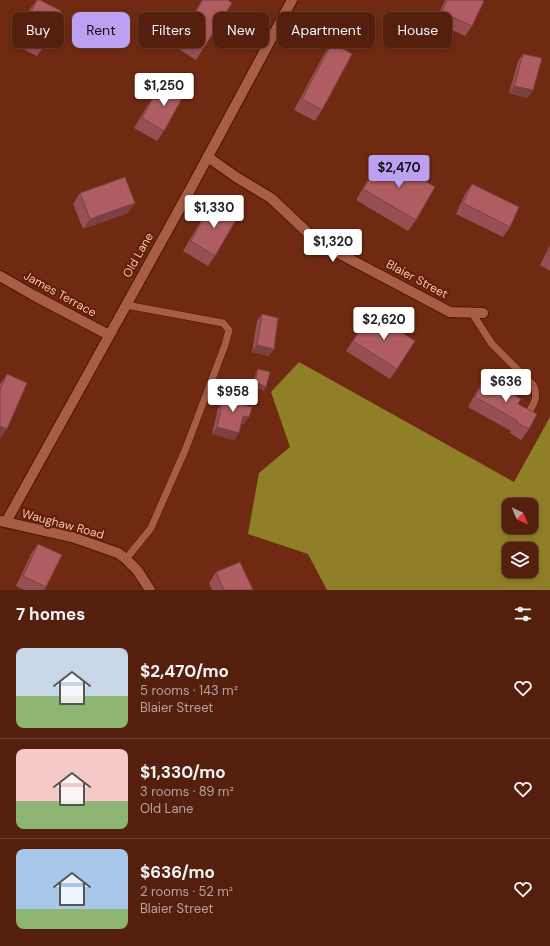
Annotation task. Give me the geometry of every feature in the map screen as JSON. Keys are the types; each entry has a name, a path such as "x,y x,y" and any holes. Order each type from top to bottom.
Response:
{"street":[{"name":"Old Lane","path":"3,522 208,157 292,0"},
{"name":"Blaier Street","path":"208,157 236,177 271,198 308,233 325,246 450,312 477,313"},
{"name":"James Terrace","path":"0,276 109,335"},
{"name":"Waughaw Road","path":"3,522 85,541 118,554 126,559 139,572 150,590"}],"lane":[{"path":"126,305 223,323 229,330 225,345 186,448 151,528 126,559"},
{"path":"477,313 492,344 533,385 536,391 536,398 526,418"}],"shaded area":[{"path":"299,362 514,482 550,417 550,590 327,590 308,554 248,534 259,473 290,447 271,392"}],"building":[{"path":"37,0 40,0 61,11 61,12 31,12"},
{"path":"203,0 228,0 232,3 226,12 213,12 213,33 205,46 205,12 196,12"},
{"path":"447,0 484,1 472,26 452,17 452,12 442,12"},
{"path":"329,48 341,48 352,54 322,110 302,99"},
{"path":"523,54 542,58 533,90 514,86"},
{"path":"167,83 185,93 164,131 142,118 153,98 157,100"},
{"path":"382,159 410,176 412,173 435,187 416,220 363,189"},
{"path":"125,177 135,203 90,219 80,193"},
{"path":"472,184 519,207 510,227 463,203"},
{"path":"212,203 237,218 215,256 191,241"},
{"path":"550,249 550,256 547,255"},
{"path":"371,313 415,341 397,369 353,341"},
{"path":"262,314 278,318 274,349 257,345"},
{"path":"258,369 270,372 266,387 255,382"},
{"path":"7,374 27,383 7,429 0,426 0,390"},
{"path":"485,379 521,399 518,404 537,414 529,429 517,423 518,421 475,397"},
{"path":"230,393 245,397 243,405 252,407 249,417 243,416 239,433 217,427 223,401 226,402"},
{"path":"38,544 62,555 46,587 23,576"},
{"path":"240,562 253,590 224,590 216,572"}]}
